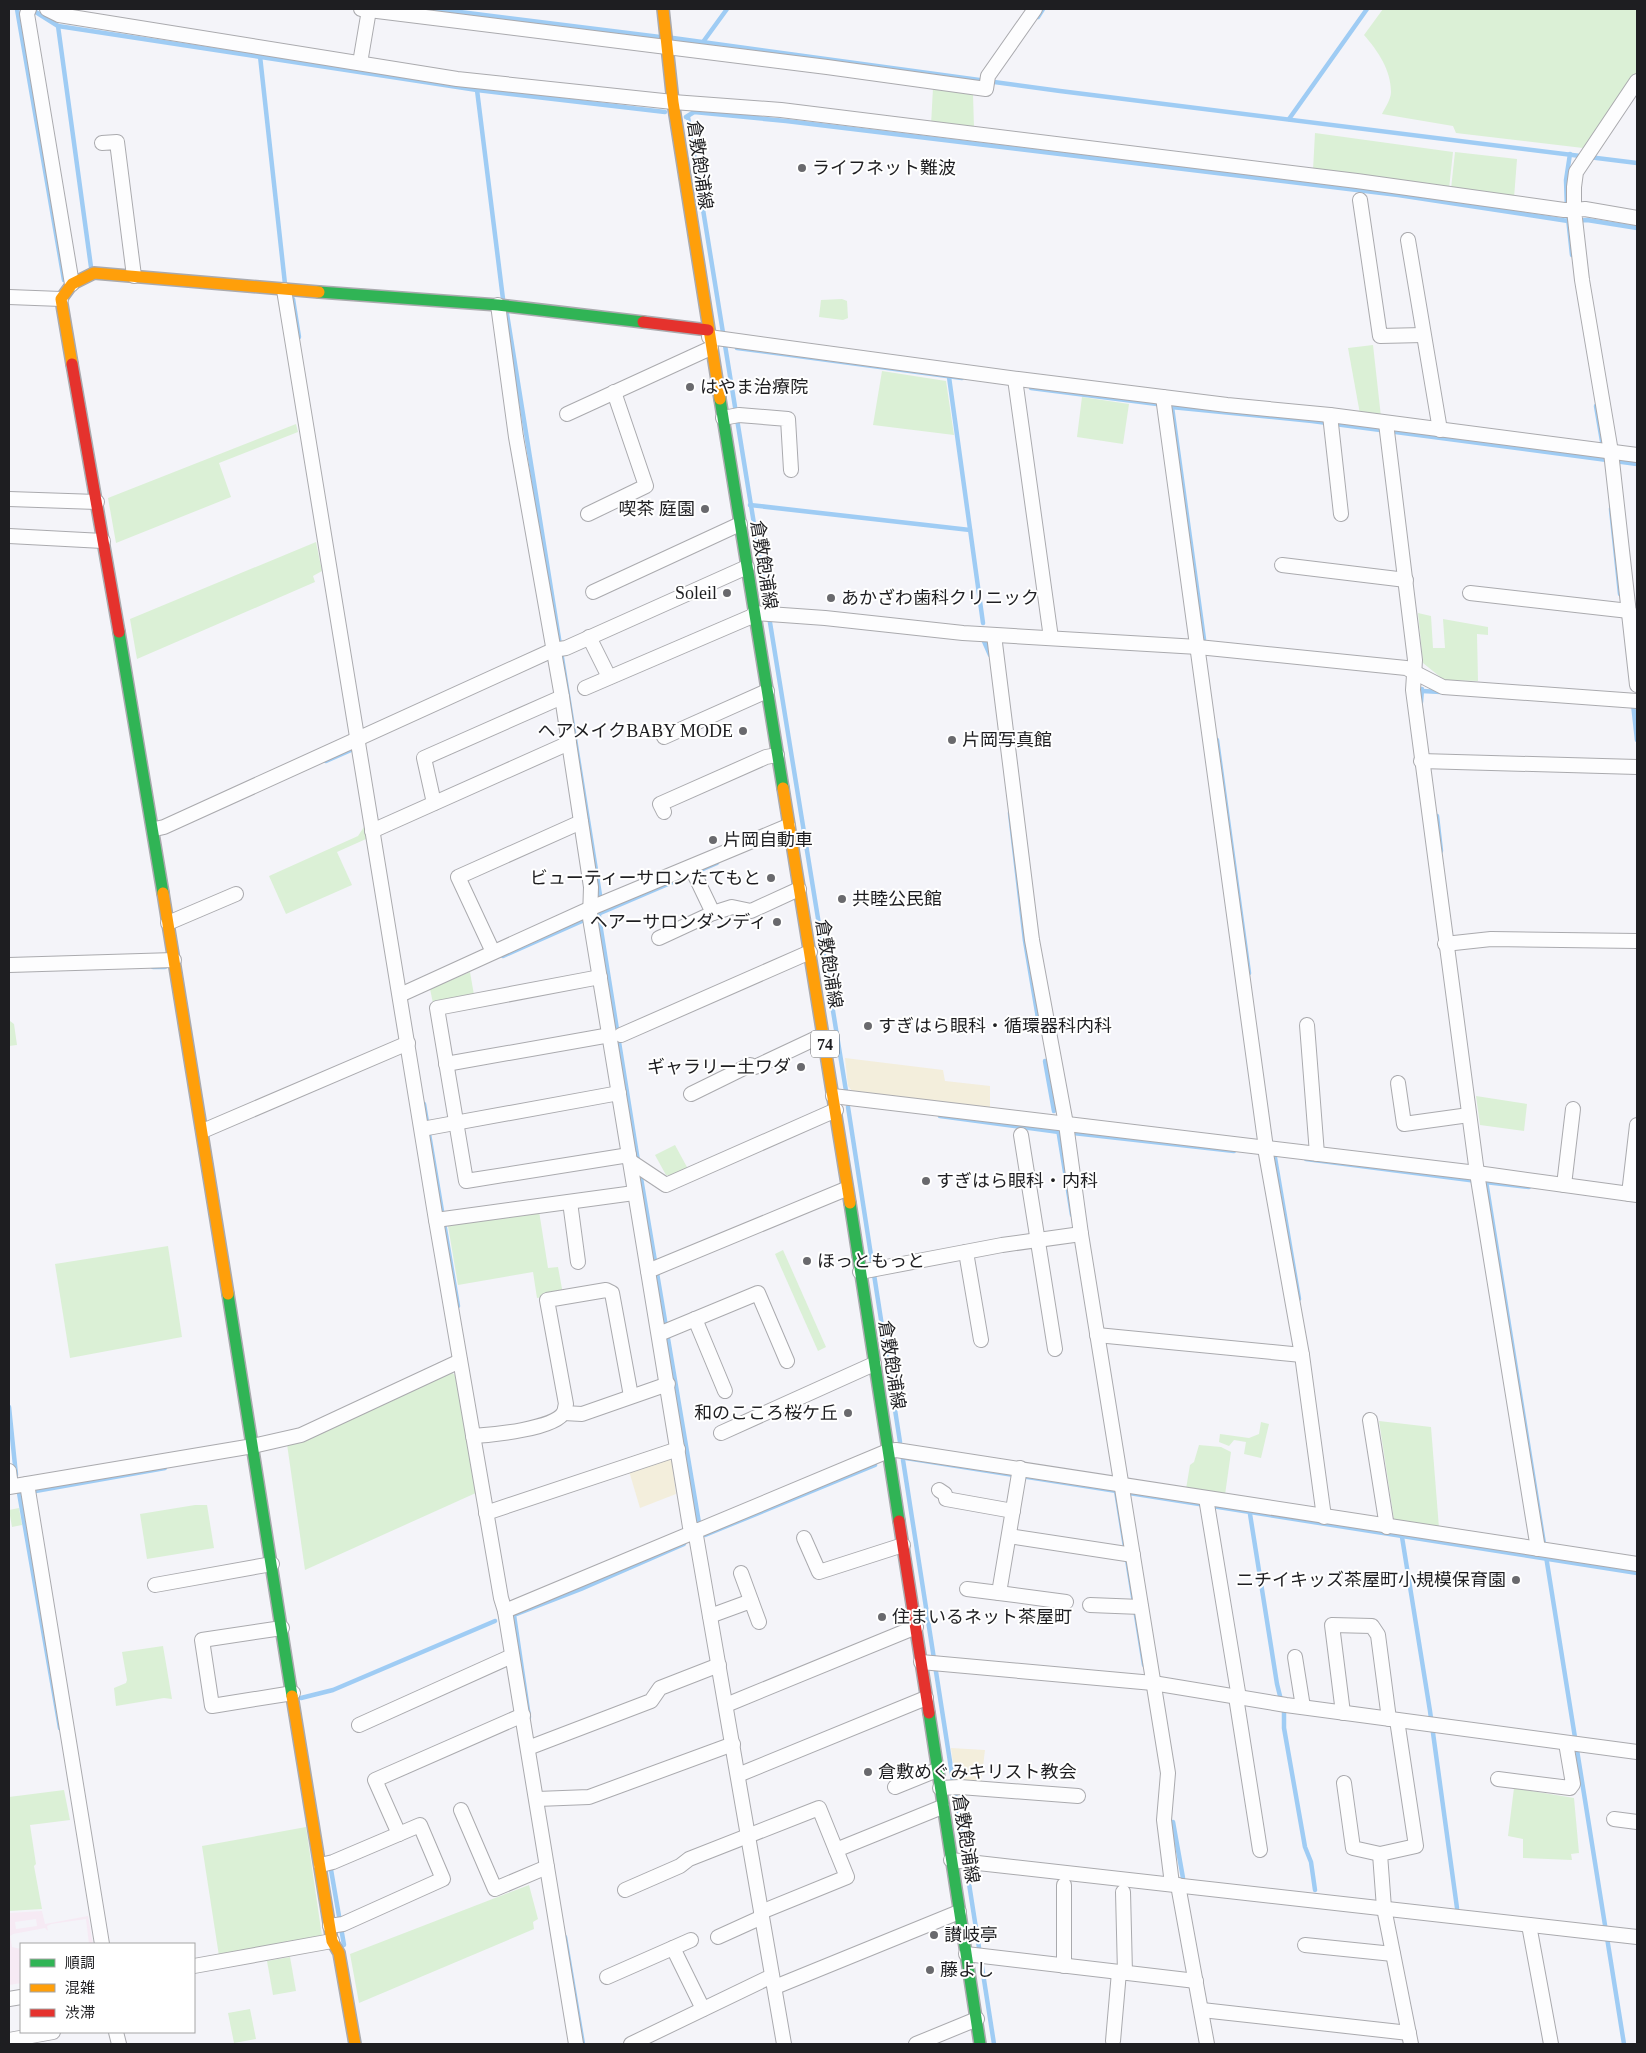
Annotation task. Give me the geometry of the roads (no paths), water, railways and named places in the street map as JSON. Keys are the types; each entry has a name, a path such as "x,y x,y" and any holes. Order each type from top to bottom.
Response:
{"street":[{"path":"47,9 59,15 457,79 673,102 781,110 1357,180 1572,214 1585,209 1637,218"},
{"path":"360,63 365,9 667,41 986,89 987,81 1035,9"},
{"name":"倉敷飽浦線","path":"663,9 673,102 715,338 732,416 740,524 747,567 761,614 767,691 846,1188 869,1270 874,1364 916,1627 930,1663 926,1698 937,1770 949,1787 942,1807 960,1861 959,1912 976,1956 976,2019 980,2044"},
{"path":"28,11 72,284"},
{"path":"1637,81 1576,172 1572,214 1608,455 1625,611 1637,685"},
{"path":"102,143 116,142 134,276"},
{"path":"1360,200 1380,336 1423,336"},
{"path":"1408,240 1440,430"},
{"path":"355,2044 339,1953 332,1941 336,1925 282,1628 272,1564 258,1445 206,1129 174,960 173,921 96,502 61,299 72,284 94,273 284,290 498,305 1016,383 1163,397 1386,428 1440,430 1608,455 1637,456"},
{"path":"284,290 357,740 375,829 403,993 408,1043 426,1128 441,1220 460,1362 478,1436 491,1511 501,1598 506,1611 523,1714 532,1746 547,1866 576,2044"},
{"path":"9,297 61,299"},
{"path":"498,305 516,437 559,649 562,697 591,887 590,918 600,977 616,1035 619,1093 635,1163 634,1193 654,1268 664,1332 668,1384 690,1526 695,1530 715,1615 719,1664 730,1703 733,1744 742,1774 777,1983 784,2044"},
{"path":"567,414 614,392 715,338"},
{"path":"1016,383 1051,638"},
{"path":"588,514 646,486 614,392"},
{"path":"1163,397 1268,1150 1330,1518"},
{"path":"732,416 788,420 791,470"},
{"path":"1331,420 1341,514"},
{"path":"1386,428 1415,660 1413,690 1426,762 1451,943 1469,1115 1478,1179 1543,1550"},
{"path":"9,499 96,502"},
{"path":"593,592 740,524"},
{"path":"9,536 103,540"},
{"path":"1282,565 1406,580"},
{"path":"157,829 747,567"},
{"path":"1470,593 1625,611"},
{"path":"586,688 761,614 1406,668 1443,688 1637,701"},
{"path":"994,635 1032,940 1066,1124 1077,1235 1097,1335 1123,1490 1128,1554 1136,1607 1153,1683 1168,1774 1164,1820 1175,1884 1196,1981 1206,2011 1207,2044"},
{"path":"589,638 609,677"},
{"path":"664,736 767,691"},
{"path":"434,803 424,758 562,697"},
{"path":"375,829 569,743"},
{"path":"664,812 660,804 777,755"},
{"path":"1426,762 1637,767"},
{"path":"493,952 458,877 581,822"},
{"path":"403,993 591,908 693,871 788,826"},
{"path":"693,871 713,913"},
{"path":"659,938 713,913 732,907 751,911 799,889"},
{"path":"173,921 236,894"},
{"path":"1451,943 1491,939 1637,942"},
{"path":"446,1064 616,1035 810,952"},
{"path":"9,965 174,960"},
{"path":"600,977 437,1008 466,1181 635,1163 666,1185 834,1103 1066,1124 1268,1150 1318,1154 1478,1179 1564,1185 1633,1194 1637,1124"},
{"path":"1307,1026 1318,1154"},
{"path":"691,1094 750,1065 755,1067 823,1035"},
{"path":"206,1129 408,1043"},
{"path":"1398,1083 1404,1124 1469,1115"},
{"path":"426,1128 619,1093"},
{"path":"1564,1185 1573,1109"},
{"path":"1021,1135 1055,1349"},
{"path":"654,1268 846,1188"},
{"path":"441,1220 634,1193"},
{"path":"570,1202 578,1262"},
{"path":"869,1270 1038,1239 1077,1235"},
{"path":"966,1252 981,1340"},
{"path":"478,1436 506,1433 554,1421 564,1413 566,1404 547,1300 606,1290 612,1294 631,1396"},
{"path":"664,1332 758,1293 787,1360"},
{"path":"695,1319 725,1391"},
{"path":"1097,1335 1302,1355"},
{"path":"20,1487 258,1445 301,1435 460,1362"},
{"path":"721,1432 874,1364"},
{"path":"564,1413 582,1414 668,1384"},
{"path":"1370,1420 1387,1527"},
{"path":"491,1511 678,1449"},
{"path":"506,1611 695,1530 888,1451 898,1450 1019,1473 1207,1504 1330,1518 1637,1564"},
{"path":"9,1471 20,1487 102,1943"},
{"path":"999,1593 1019,1473"},
{"path":"943,1499 1013,1512"},
{"path":"1207,1504 1260,1850"},
{"path":"1009,1536 1128,1554"},
{"path":"804,1538 820,1572 903,1545"},
{"path":"155,1585 272,1564"},
{"path":"741,1573 759,1622"},
{"path":"967,1589 1066,1602"},
{"path":"715,1615 751,1602"},
{"path":"1090,1605 1136,1607"},
{"path":"1343,1712 1332,1625 1372,1626 1378,1635 1416,1846 1380,1854 1353,1848 1344,1783"},
{"path":"730,1703 916,1627"},
{"path":"282,1628 202,1640 212,1706 293,1693"},
{"path":"359,1725 512,1656"},
{"path":"1296,1656 1303,1707"},
{"path":"930,1663 1153,1683 1393,1720 1637,1752"},
{"path":"532,1746 650,1701 660,1688 719,1664"},
{"path":"742,1774 926,1698"},
{"path":"399,1834 376,1780 523,1714"},
{"path":"1498,1779 1570,1788 1572,1784 1572,1743"},
{"path":"540,1799 589,1797 733,1744"},
{"path":"895,1787 937,1770"},
{"path":"949,1787 1078,1796"},
{"path":"836,1850 942,1807"},
{"path":"625,1890 680,1866 689,1859 819,1808 847,1877 764,1912 718,1936"},
{"path":"461,1810 495,1889 547,1866"},
{"path":"1614,1819 1637,1822"},
{"path":"326,1864 420,1825 443,1879 336,1925"},
{"path":"1206,2011 1410,2039 1384,1908 1380,1854"},
{"path":"960,1861 1637,1937"},
{"path":"1064,1885 1064,1966"},
{"path":"1113,2040 1122,1972 1123,1892"},
{"path":"631,2044 703,2008 777,1983 959,1912"},
{"path":"1529,1925 1551,2044"},
{"path":"607,1977 691,1940"},
{"path":"195,1966 332,1941"},
{"path":"1305,1945 1393,1954"},
{"path":"673,1948 703,2008"},
{"path":"976,1956 1196,1981"},
{"path":"916,2044 976,2019"},
{"path":"9,2040 52,2036"}],"waterway":[{"path":"17,9 64,280"},
{"path":"31,9 58,26 477,90 665,112"},
{"path":"436,9 660,37"},
{"path":"703,42 727,9"},
{"path":"1038,17 1043,9"},
{"path":"1289,119 1367,9"},
{"path":"58,26 91,267"},
{"path":"673,38 1060,91 1637,163"},
{"path":"260,56 285,284"},
{"path":"477,90 503,299"},
{"path":"686,117 694,112 786,121 1398,195 1568,221 1587,220 1637,228"},
{"path":"688,117 846,1091"},
{"path":"1567,208 1566,180 1570,154"},
{"path":"1568,218 1572,255"},
{"path":"293,299 299,337"},
{"path":"507,314 600,895"},
{"path":"737,348 962,378"},
{"path":"949,377 983,623"},
{"path":"1031,388 1157,404"},
{"path":"1596,406 1603,447"},
{"path":"1171,407 1312,421 1637,464"},
{"path":"1172,407 1204,639"},
{"path":"750,505 970,530"},
{"path":"1611,509 1620,594"},
{"path":"983,639 990,655"},
{"path":"1421,702 1422,689"},
{"path":"1422,691 1441,692"},
{"path":"1633,704 1637,740"},
{"path":"1217,740 1249,973"},
{"path":"326,761 351,750"},
{"path":"1010,813 1025,941 1040,1030"},
{"path":"1437,816 1441,851"},
{"path":"598,914 717,863"},
{"path":"599,910 638,1161"},
{"path":"503,956 582,921"},
{"path":"153,967 165,967"},
{"path":"1045,1061 1054,1111"},
{"path":"424,1104 458,1306"},
{"path":"848,1107 900,1442"},
{"path":"940,1116 1059,1132"},
{"path":"1058,1129 1072,1215"},
{"path":"1073,1133 1234,1151"},
{"path":"1274,1152 1299,1299"},
{"path":"1306,1159 1477,1181"},
{"path":"640,1172 699,1523"},
{"path":"1486,1181 1624,2044"},
{"path":"1485,1182 1529,1187"},
{"path":"9,1407 16,1475"},
{"path":"906,1458 1637,1573"},
{"path":"903,1460 994,2044"},
{"path":"705,1535 875,1465"},
{"path":"30,1492 165,1468"},
{"path":"18,1487 60,1728"},
{"path":"1116,1491 1144,1665"},
{"path":"1250,1514 1277,1684 1284,1712 1284,1728 1305,1847 1311,1862 1315,1890"},
{"path":"1402,1537 1430,1711 1457,1908"},
{"path":"529,1717 514,1615 581,1589 684,1544"},
{"path":"301,1698 333,1690 495,1621"},
{"path":"1173,1822 1183,1878"},
{"path":"330,1864 344,1945"},
{"path":"565,1937 583,2044"}],"place":[{"name":"ライフネット難波","path":"802,168"},
{"name":"はやま治療院","path":"690,387"},
{"name":"喫茶 庭園","path":"705,509"},
{"name":"Soleil","path":"727,593"},
{"name":"あかざわ歯科クリニック","path":"831,598"},
{"name":"ヘアメイクBABY MODE","path":"743,731"},
{"name":"片岡写真館","path":"952,740"},
{"name":"片岡自動車","path":"713,840"},
{"name":"ビューティーサロンたてもと","path":"771,878"},
{"name":"共睦公民館","path":"842,899"},
{"name":"ヘアーサロンダンディ","path":"777,922"},
{"name":"すぎはら眼科・循環器科内科","path":"868,1026"},
{"name":"ギャラリー土ワダ","path":"801,1067"},
{"name":"すぎはら眼科・内科","path":"926,1181"},
{"name":"ほっともっと","path":"807,1261"},
{"name":"和のこころ桜ケ丘","path":"848,1413"},
{"name":"ニチイキッズ茶屋町小規模保育園","path":"1516,1580"},
{"name":"住まいるネット茶屋町","path":"882,1617"},
{"name":"倉敷めぐみキリスト教会","path":"868,1772"},
{"name":"讃岐亭","path":"934,1935"},
{"name":"藤よし","path":"930,1970"}]}
